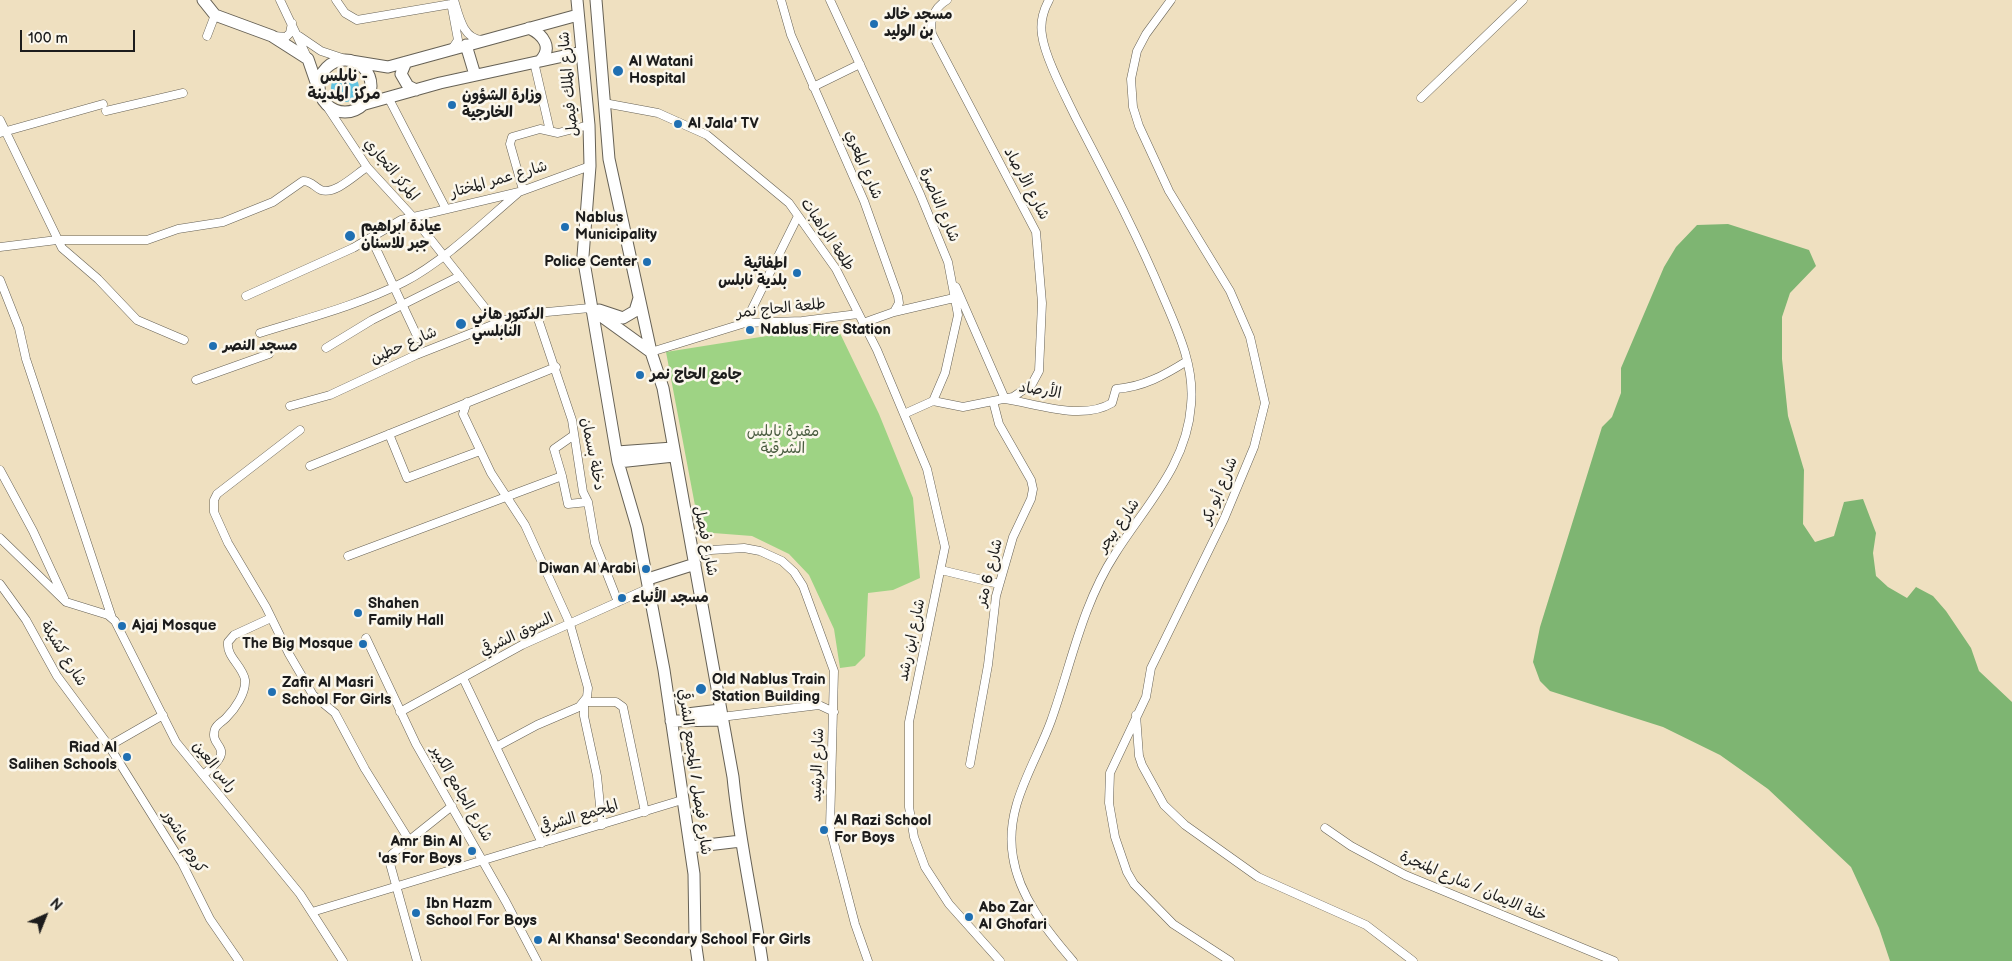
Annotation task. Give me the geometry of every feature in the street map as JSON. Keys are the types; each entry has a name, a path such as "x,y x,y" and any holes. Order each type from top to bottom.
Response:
{"main road":[{"name":"شارع الملك فيصل","path":"577,0 589,125 590,166 583,256 590,308"},
{"path":"596,0 604,103"},
{"path":"207,2 216,15 272,36 308,59 322,98 330,107 344,112 359,109 365,104 388,97 474,75 582,52"},
{"path":"322,98 319,86 324,71 338,61 351,61 388,67 578,16"},
{"path":"529,28 541,34 547,49 545,56 537,62"},
{"path":"466,45 474,75"},
{"path":"351,61 362,66 371,80 372,88 365,104"},
{"path":"406,62 401,74 408,86 416,90"},
{"name":"شارع فيصل","path":"604,103 609,158 651,352 663,388 762,961"},
{"path":"590,308 623,318 635,311 639,297"},
{"path":"590,308 651,352"},
{"name":"شارع فيصل / المجمع الشرقي","path":"590,308 618,457 637,527 671,718 694,874 695,940 698,961"},
{"path":"618,457 673,452"},
{"path":"648,583 694,559"},
{"path":"671,718 721,716"},
{"path":"690,846 741,841"}],"street":[{"path":"282,0 308,59"},
{"path":"336,0 345,13 357,20 452,1 457,15 470,36 485,40"},
{"name":"شارع المعري","path":"781,0 791,35 864,201 898,296 899,303 894,312"},
{"name":"شارع الناصرة","path":"830,0 920,194 948,262 958,316 945,373 933,401"},
{"name":"شارع الأرصاد","path":"933,401 963,408 1013,397 1032,384 1040,371 1042,303 1036,232 932,34 931,24 933,15 938,6 947,0"},
{"name":"شارع بيجر","path":"1049,0 1043,14 1041,34 1070,106 1151,267 1180,337 1187,361 1192,404 1181,450 1160,490 1115,552 1101,577 1079,633 1050,724 1022,785 1017,804 1012,846 1016,872 1037,914 1072,961"},
{"name":"شارع أبو بكر","path":"1171,0 1146,34 1137,51 1131,79 1133,107 1139,126 1169,191 1230,291 1250,337 1265,403 1254,446 1232,501 1151,668 1146,697 1115,761 1109,780 1109,804 1113,828 1127,872 1134,884 1173,924 1230,961"},
{"path":"1421,98 1523,0"},
{"path":"207,36 216,15"},
{"path":"452,49 458,40 457,15"},
{"path":"272,36 286,36 290,33 292,23"},
{"path":"298,35 321,50 351,61"},
{"path":"537,62 550,131"},
{"path":"813,87 860,64"},
{"path":"3,132 105,108 183,93"},
{"path":"388,97 446,209"},
{"name":"المركز التجاري","path":"322,98 367,167 413,217 498,323"},
{"name":"طلعة الراهبات","path":"604,103 658,113 707,135 789,203 836,269 858,314"},
{"path":"0,120 3,132 57,240 65,251 98,279 137,320 184,340"},
{"path":"260,333 338,308 404,282 460,244 521,191 510,144 512,137 540,129 558,133 589,125"},
{"name":"شارع عمر المختار","path":"246,296 353,248 401,220 521,191 590,166"},
{"path":"0,246 57,240 147,240 178,229 223,222 273,202 303,181 308,181 322,190 331,190 367,167"},
{"path":"745,323 798,216"},
{"path":"371,238 418,338"},
{"name":"الأرصاد","path":"950,274 1005,399 1080,411 1100,410 1112,403 1116,389 1142,384 1187,361"},
{"path":"326,348 372,320 460,276"},
{"name":"راس العين","path":"0,280 19,328 26,359 112,618 118,625 176,742 300,894 343,961"},
{"path":"863,323 894,312 954,298"},
{"name":"شارع حطين","path":"290,406 330,395 416,355 498,323 536,313 590,308"},
{"name":"دخلة بسمان","path":"536,313 556,368 574,435 583,492 588,502 595,542 618,602"},
{"name":"شارع ابن رشد","path":"858,314 927,469 945,547 909,722 909,807 914,837 925,867 950,904 1000,961"},
{"name":"طلعة الحاج نمر","path":"651,352 745,323 802,321 858,314"},
{"path":"196,380 269,354"},
{"path":"310,466 556,368"},
{"path":"904,414 933,401"},
{"name":"شارع 6 متر","path":"970,764 988,665 996,596 1014,536 1031,499 1033,489 1031,480 999,424 993,401"},
{"path":"467,402 463,414 506,497 525,526 570,624 588,688 584,702 584,716 596,776 602,825"},
{"path":"300,430 220,490 214,500 214,512 228,543 311,692 335,713 365,769 409,840"},
{"path":"389,434 407,478 480,450"},
{"path":"574,435 554,449 568,504 588,502"},
{"path":"0,470 33,530 66,602"},
{"path":"348,556 562,476"},
{"path":"0,538 66,602 112,618"},
{"name":"شارع الرشيد","path":"694,559 711,550 744,548 760,551 782,561 794,572 804,586 834,671 830,828 855,924 868,961"},
{"path":"941,570 999,584"},
{"name":"السوق الشرقي","path":"400,712 522,645 618,602 648,583"},
{"name":"شارع كشيكة","path":"0,584 26,620 57,676 94,723 103,739"},
{"path":"203,775 220,758 221,752 215,736 215,729 232,710 244,688 244,678 228,650 228,642 234,635 271,618"},
{"name":"شارع الجامع الكبير","path":"366,638 400,712 537,961"},
{"path":"463,678 542,843"},
{"path":"496,747 537,724 579,707 584,702 614,701 623,707 645,812"},
{"path":"721,716 819,705 834,712"},
{"path":"109,746 163,715"},
{"path":"1136,716 1139,756 1142,765 1164,805 1185,826 1258,877 1366,925 1413,961"},
{"name":"كروم عاشور","path":"103,739 182,863 210,919 239,961"},
{"name":"المجمع الشرقي","path":"312,912 682,800"},
{"path":"417,961 389,860 392,854 452,806"},
{"name":"خلة الايمان / شارع المنجرة","path":"1325,828 1351,846 1405,874 1614,961"}],"green space":[{"path":"1728,224 1809,250 1816,266 1790,293 1782,317 1782,359 1788,416 1804,470 1803,524 1815,542 1834,536 1844,502 1863,499 1876,533 1873,553 1876,576 1888,587 1907,598 1916,587 1933,596 1946,611 1971,648 1979,671 2012,702 2012,961 1890,961 1879,928 1851,867 1768,789 1720,755 1663,727 1550,691 1540,681 1533,662 1540,627 1602,427 1612,417 1621,393 1621,368 1664,267 1676,247 1697,225"},
{"name":"مقبرة نابلس الشرقية","path":"836,325 879,414 913,498 920,578 893,590 868,593 865,656 855,666 840,668 834,629 809,575 789,554 752,536 700,532 666,352"}],"water":[{"path":"345,74 355,78 359,88 355,98 345,102 335,98 331,88 335,78"}],"place":[{"name":"مسجد خالد بن الوليد","path":"874,24"},
{"name":"Al Watani Hospital","path":"618,71"},
{"name":"وزارة الشؤون الخارجية","path":"452,105"},
{"name":"Al Jala' TV","path":"678,124"},
{"name":"Nablus Municipality","path":"565,227"},
{"name":"عيادة ابراهيم جبر للاسنان","path":"350,236"},
{"name":"Police Center","path":"647,262"},
{"name":"اطفائية بلدية نابلس","path":"797,273"},
{"name":"الدكتور هاني النابلسي","path":"461,324"},
{"name":"Nablus Fire Station","path":"750,330"},
{"name":"مسجد النصر","path":"213,346"},
{"name":"جامع الحاج نمر","path":"640,375"},
{"name":"Diwan Al Arabi","path":"646,569"},
{"name":"مسجد الأنباء","path":"622,598"},
{"name":"Shahen Family Hall","path":"358,613"},
{"name":"Ajaj Mosque","path":"122,626"},
{"name":"The Big Mosque","path":"363,644"},
{"name":"Old Nablus Train Station Building","path":"701,689"},
{"name":"Zafir Al Masri School For Girls","path":"272,692"},
{"name":"Riad Al Salihen Schools","path":"127,757"},
{"name":"Al Razi School For Boys","path":"824,830"},
{"name":"Amr Bin Al 'as For Boys","path":"472,851"},
{"name":"Ibn Hazm School For Boys","path":"416,913"},
{"name":"Abo Zar Al Ghofari","path":"969,917"},
{"name":"Al Khansa' Secondary School For Girls","path":"538,940"}],"district":[{"name":"نابلس - مركز المدينة","path":"344,86"}]}
